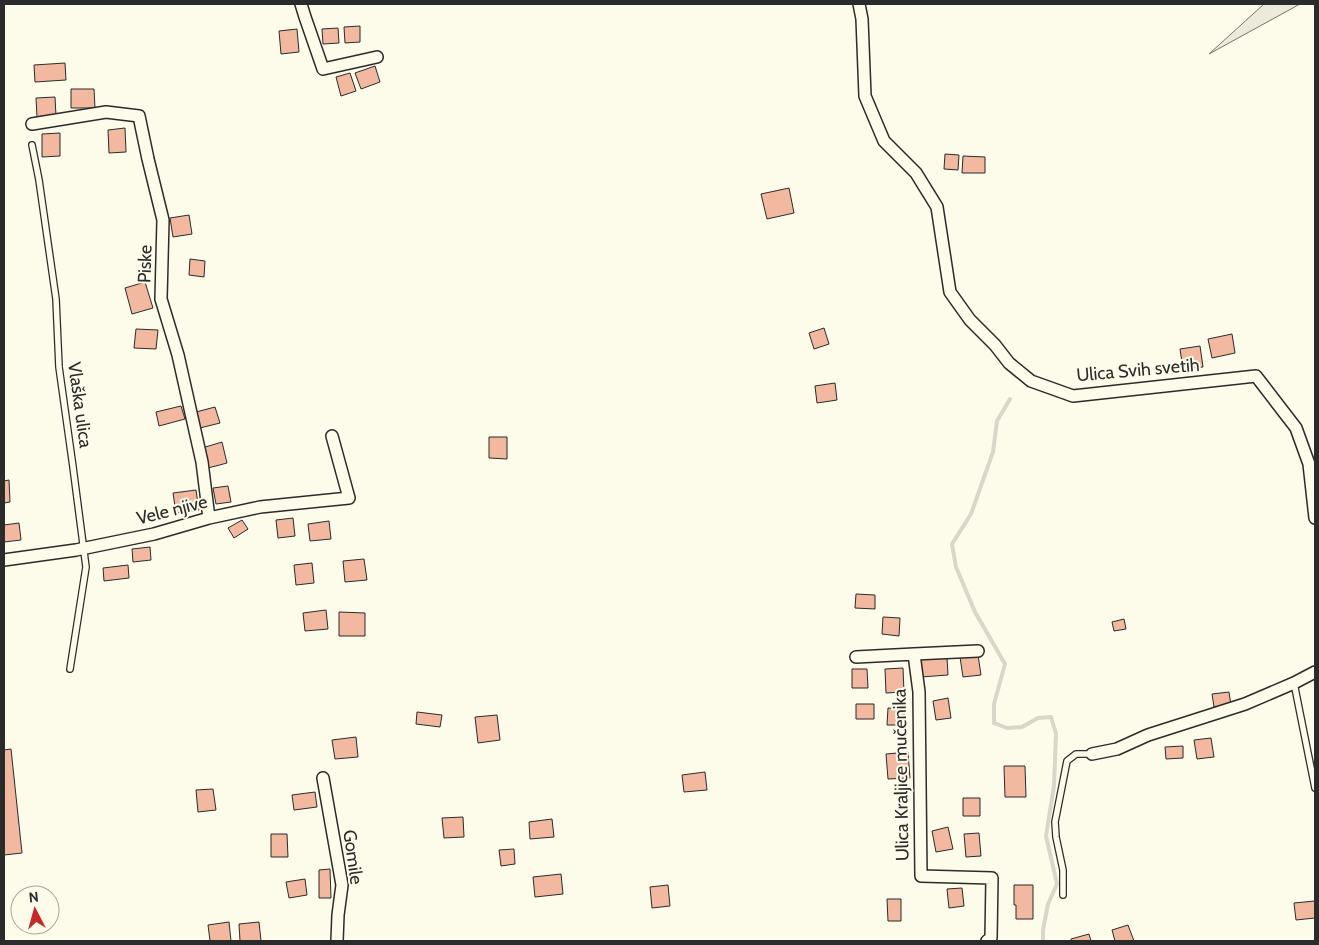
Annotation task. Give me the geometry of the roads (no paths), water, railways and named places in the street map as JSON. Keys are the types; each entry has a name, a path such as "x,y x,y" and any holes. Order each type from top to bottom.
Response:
{"street":[{"path":"301,4 323,69 377,57"},
{"name":"Ulica Svih svetih","path":"859,4 862,19 865,96 884,141 916,173 938,207 950,292 970,320 995,345 1009,363 1031,381 1073,396 1256,376 1296,428 1309,464 1315,518"},
{"name":"Piske","path":"32,124 106,112 139,116 163,220 161,299 178,354 202,462 209,518"},
{"name":"Vele njive","path":"4,560 76,550 154,534 209,518 260,507 349,498 332,436"},
{"path":"856,657 978,651"},
{"name":"Ulica Kraljice mučenika","path":"914,654 919,692 921,876 992,878 991,938 986,941"},
{"path":"1092,754 1117,749 1148,735 1245,704 1315,672"},
{"name":"Gomile","path":"322,778 342,885 337,941"}],"lane":[{"name":"Vlaška ulica","path":"32,145 39,180 56,299 59,367 86,567 70,669"},
{"path":"1294,683 1315,788"},
{"path":"1063,894 1063,870 1055,822 1063,778 1067,761 1076,754 1092,754"}],"waterway":[{"path":"1010,399 997,421 993,452 971,514 952,544 956,567 975,612 1005,664 994,704 994,723 1007,728 1022,727 1038,718 1051,717 1056,734 1054,786 1046,836 1057,884 1048,904 1043,941"}]}
